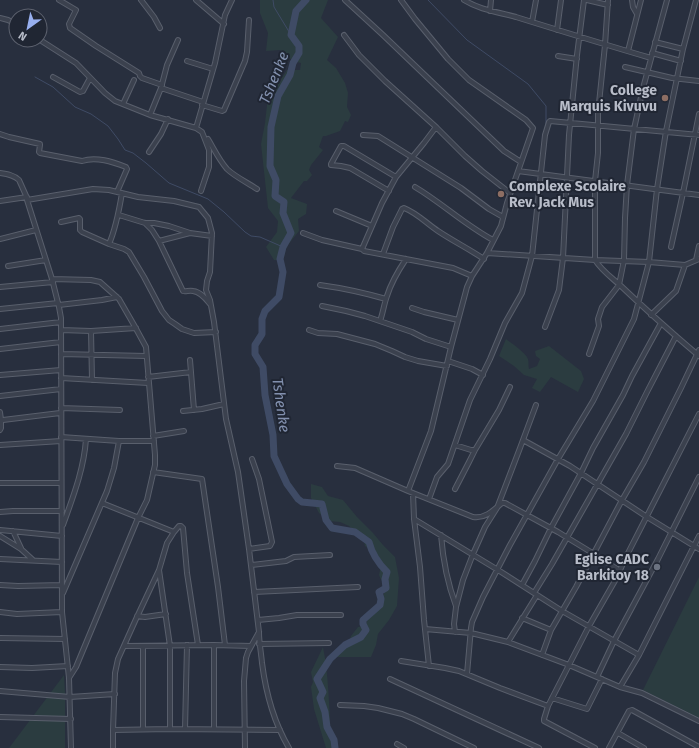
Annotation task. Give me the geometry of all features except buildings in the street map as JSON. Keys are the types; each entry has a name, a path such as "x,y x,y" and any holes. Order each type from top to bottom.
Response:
{"street":[{"path":"59,0 76,10 68,24 70,28 139,73 141,77 222,111 224,110 245,61 249,20"},
{"path":"141,0 154,17 160,28"},
{"path":"196,0 224,24"},
{"path":"196,128 213,69 225,15 232,0"},
{"path":"345,0 504,150 521,162"},
{"path":"401,0 454,66 469,80 526,120 533,127 510,193 501,226 487,254 472,276 467,287 451,346 431,431 408,491"},
{"path":"464,0 477,7 510,15 651,58"},
{"path":"490,11 491,0"},
{"path":"532,22 536,0"},
{"path":"557,30 561,0"},
{"path":"542,655 551,630 644,462 698,353 651,315 608,276 595,260 595,181 598,153 599,96 608,2 586,0 577,59 570,124 563,258 559,290 546,327"},
{"path":"632,0 633,7 637,14"},
{"path":"628,51 641,0"},
{"path":"589,354 599,326 598,319 602,307 619,285 624,260 625,218 634,129 647,72 667,0"},
{"path":"467,674 472,622 476,611 510,545 558,459 593,401 634,319 649,262 656,189 666,131 683,49 696,0"},
{"path":"344,35 359,55 385,81 436,127 465,156 510,193"},
{"path":"150,115 162,87 167,65 178,40"},
{"path":"655,42 683,49"},
{"path":"48,45 76,63 105,93 115,101 150,115 196,128 202,132 226,168 257,189"},
{"path":"652,53 681,61"},
{"path":"558,56 577,59"},
{"path":"187,61 213,69"},
{"path":"625,67 699,81"},
{"path":"53,78 80,92 90,78"},
{"path":"123,104 134,80"},
{"path":"671,247 697,135 699,114"},
{"path":"149,152 161,134 168,119"},
{"path":"429,499 437,477 448,464 470,400 483,375 505,323 522,293 532,256 545,135 549,122 666,131 697,135"},
{"path":"362,249 382,203 396,177 436,127"},
{"path":"201,190 209,167 207,144 202,132"},
{"path":"0,134 40,144 40,154 82,161 88,159 103,160 126,167 127,169 119,192 119,215 109,244"},
{"path":"363,135 378,136 461,188 489,209 503,217"},
{"path":"388,191 350,168 331,165 339,148 344,146 396,177"},
{"path":"518,171 699,195"},
{"path":"0,173 17,178 27,199 59,304 61,322 62,612 69,678 71,748"},
{"path":"415,186 475,230 493,240"},
{"path":"0,201 27,199 93,189 110,190 138,197 174,201 199,207 208,218 212,236 210,272 206,281 206,290 211,305 216,332 226,419 238,472 250,549 258,620 259,644 265,684 268,700 289,748"},
{"path":"383,254 393,227 402,208 404,208 420,217 442,234 484,259"},
{"path":"336,211 372,226"},
{"path":"119,215 145,223 154,223 212,236"},
{"path":"61,222 79,218 80,230 82,232 129,252 162,311 169,320 182,329 194,333 216,332"},
{"path":"145,223 152,230 183,291 198,292 211,305"},
{"path":"0,239 36,230"},
{"path":"158,241 190,232"},
{"path":"303,233 315,238 362,249 364,251 453,268 472,276"},
{"path":"487,254 595,260 624,260 686,265 698,259 699,246"},
{"path":"380,321 386,299 397,273 406,259"},
{"path":"8,266 46,260"},
{"path":"651,315 676,291 686,265"},
{"path":"0,288 53,281 91,280 100,282 117,297 146,347 155,455 155,465 147,500 138,518 76,667 69,678"},
{"path":"320,285 365,293 386,299"},
{"path":"0,309 102,300 117,297"},
{"path":"322,306 380,321 412,332 426,339 451,346"},
{"path":"412,308 458,320"},
{"path":"0,329 61,322"},
{"path":"522,585 536,561 551,528 593,448 661,323"},
{"path":"61,330 91,331 136,328"},
{"path":"309,330 318,333 337,334 375,344 418,361 447,364 472,369 483,375"},
{"path":"91,331 92,380"},
{"path":"508,642 626,434 676,336"},
{"path":"0,349 61,342"},
{"path":"61,354 146,356"},
{"path":"190,360 194,410"},
{"path":"0,375 61,370"},
{"path":"148,377 191,372"},
{"path":"61,378 148,383"},
{"path":"455,489 475,450 499,410 510,387"},
{"path":"0,396 61,390"},
{"path":"183,410 194,410 224,404"},
{"path":"337,466 355,468 473,517 477,518 485,516 497,508 536,405"},
{"path":"1,420 61,410 120,410"},
{"path":"0,412 0,430"},
{"path":"595,748 544,721 548,706 589,626 616,579 699,414"},
{"path":"0,446 61,439 119,441 154,439 184,431"},
{"path":"62,527 72,500 85,454 86,439"},
{"path":"523,440 581,473 699,549"},
{"path":"62,596 107,492 114,468 119,441"},
{"path":"455,445 475,450"},
{"path":"250,549 268,546 271,545 272,542 259,478 252,460"},
{"path":"153,472 202,478 225,645"},
{"path":"597,677 614,641 699,477"},
{"path":"0,483 61,483"},
{"path":"413,493 414,520 429,666"},
{"path":"455,632 454,624 456,607 473,554 488,522 502,502 567,537 620,571"},
{"path":"102,504 174,532"},
{"path":"0,512 62,511"},
{"path":"414,520 473,554 562,611 639,655"},
{"path":"113,748 116,668 124,646 158,570 167,543 180,526 183,528 187,573 198,645"},
{"path":"0,530 62,536"},
{"path":"13,531 21,549"},
{"path":"442,535 443,561 456,607"},
{"path":"0,536 21,549 33,560"},
{"path":"620,687 639,655 699,536"},
{"path":"251,565 286,561 294,557 330,555"},
{"path":"0,559 62,562"},
{"path":"158,570 170,646 170,729"},
{"path":"0,585 62,585"},
{"path":"254,592 358,587"},
{"path":"0,612 17,614 62,612"},
{"path":"137,616 145,617 166,614"},
{"path":"258,620 297,615 341,615"},
{"path":"522,618 551,630"},
{"path":"425,629 471,633 508,642 569,665 620,687 642,693 699,721"},
{"path":"245,748 244,681 246,658 259,632"},
{"path":"0,638 65,639"},
{"path":"259,644 329,643"},
{"path":"186,729 187,645"},
{"path":"214,645 214,729"},
{"path":"124,646 251,646"},
{"path":"143,646 143,729"},
{"path":"400,661 459,671 548,706"},
{"path":"0,667 32,668 68,666"},
{"path":"390,679 539,748"},
{"path":"552,698 587,709 602,679"},
{"path":"0,691 70,697 115,694"},
{"path":"340,705 378,708 402,714 474,748"},
{"path":"609,748 629,711 632,710 699,747"},
{"path":"0,717 71,719"},
{"path":"113,730 280,730"},
{"path":"618,733 644,748"},
{"path":"286,742 286,748"},
{"path":"397,744 404,748"}],"shaded area":[{"path":"260,0 328,0 321,18 338,37 327,60 336,68 345,83 348,93 347,107 351,115 348,122 345,121 340,131 323,136 319,147 323,150 311,165 309,170 312,175 307,181 304,181 291,198 307,204 306,214 298,219 299,231 287,246 283,260 274,260 266,247 277,232 278,221 268,208 261,144 267,105 274,90 287,70 300,70 301,63 293,61 280,50 266,51 268,33 260,13"},
{"path":"506,339 526,356 529,369 537,366 540,359 536,356 535,351 549,346 581,371 584,379 578,392 551,377 540,392 532,388 537,379 524,375 499,356"},
{"path":"311,484 322,487 328,496 343,500 395,557 399,578 397,606 389,620 378,634 376,645 371,657 334,657 335,651 347,647 351,636 358,627 365,626 370,614 378,609 384,593 383,584 379,575 381,566 372,552 365,546 363,539 349,526 340,522 328,521 319,513 311,498"},
{"path":"699,577 699,718 643,690"},
{"path":"323,647 328,681 331,740 334,748 326,748 314,709 311,687 313,682 311,672"},
{"path":"64,675 65,748 9,748"}],"waterway":[{"path":"273,0 274,7 291,35"},
{"name":"Tshenke","path":"306,0 296,11 291,35 299,46 299,53 293,63 290,75 278,96 271,127 270,166 276,180 275,196 284,202 283,213 291,233 283,247 280,259 283,272 279,297 265,311 262,319 262,334 255,345 255,354 263,367 265,395 273,435 274,456 287,484 302,502 322,504 326,520 332,528 355,532 369,542 376,558 387,572 385,579 386,588 379,592 381,599 380,605 363,620 366,630 361,637 345,645 330,659 317,679 323,692 320,698 325,712 327,727 334,740 335,748"},
{"path":"428,0 467,40 528,84 546,106 546,124"},
{"path":"35,77 53,87 75,107 91,114 108,126 125,150 133,153 169,183 208,199 251,236 260,237 283,247"}],"place":[{"name":"College Marquis Kivuvu","path":"665,98"},
{"name":"Complexe Scolaire Rev. Jack Mus","path":"501,194"},
{"name":"Eglise CADC Barkitoy 18","path":"657,567"}]}
